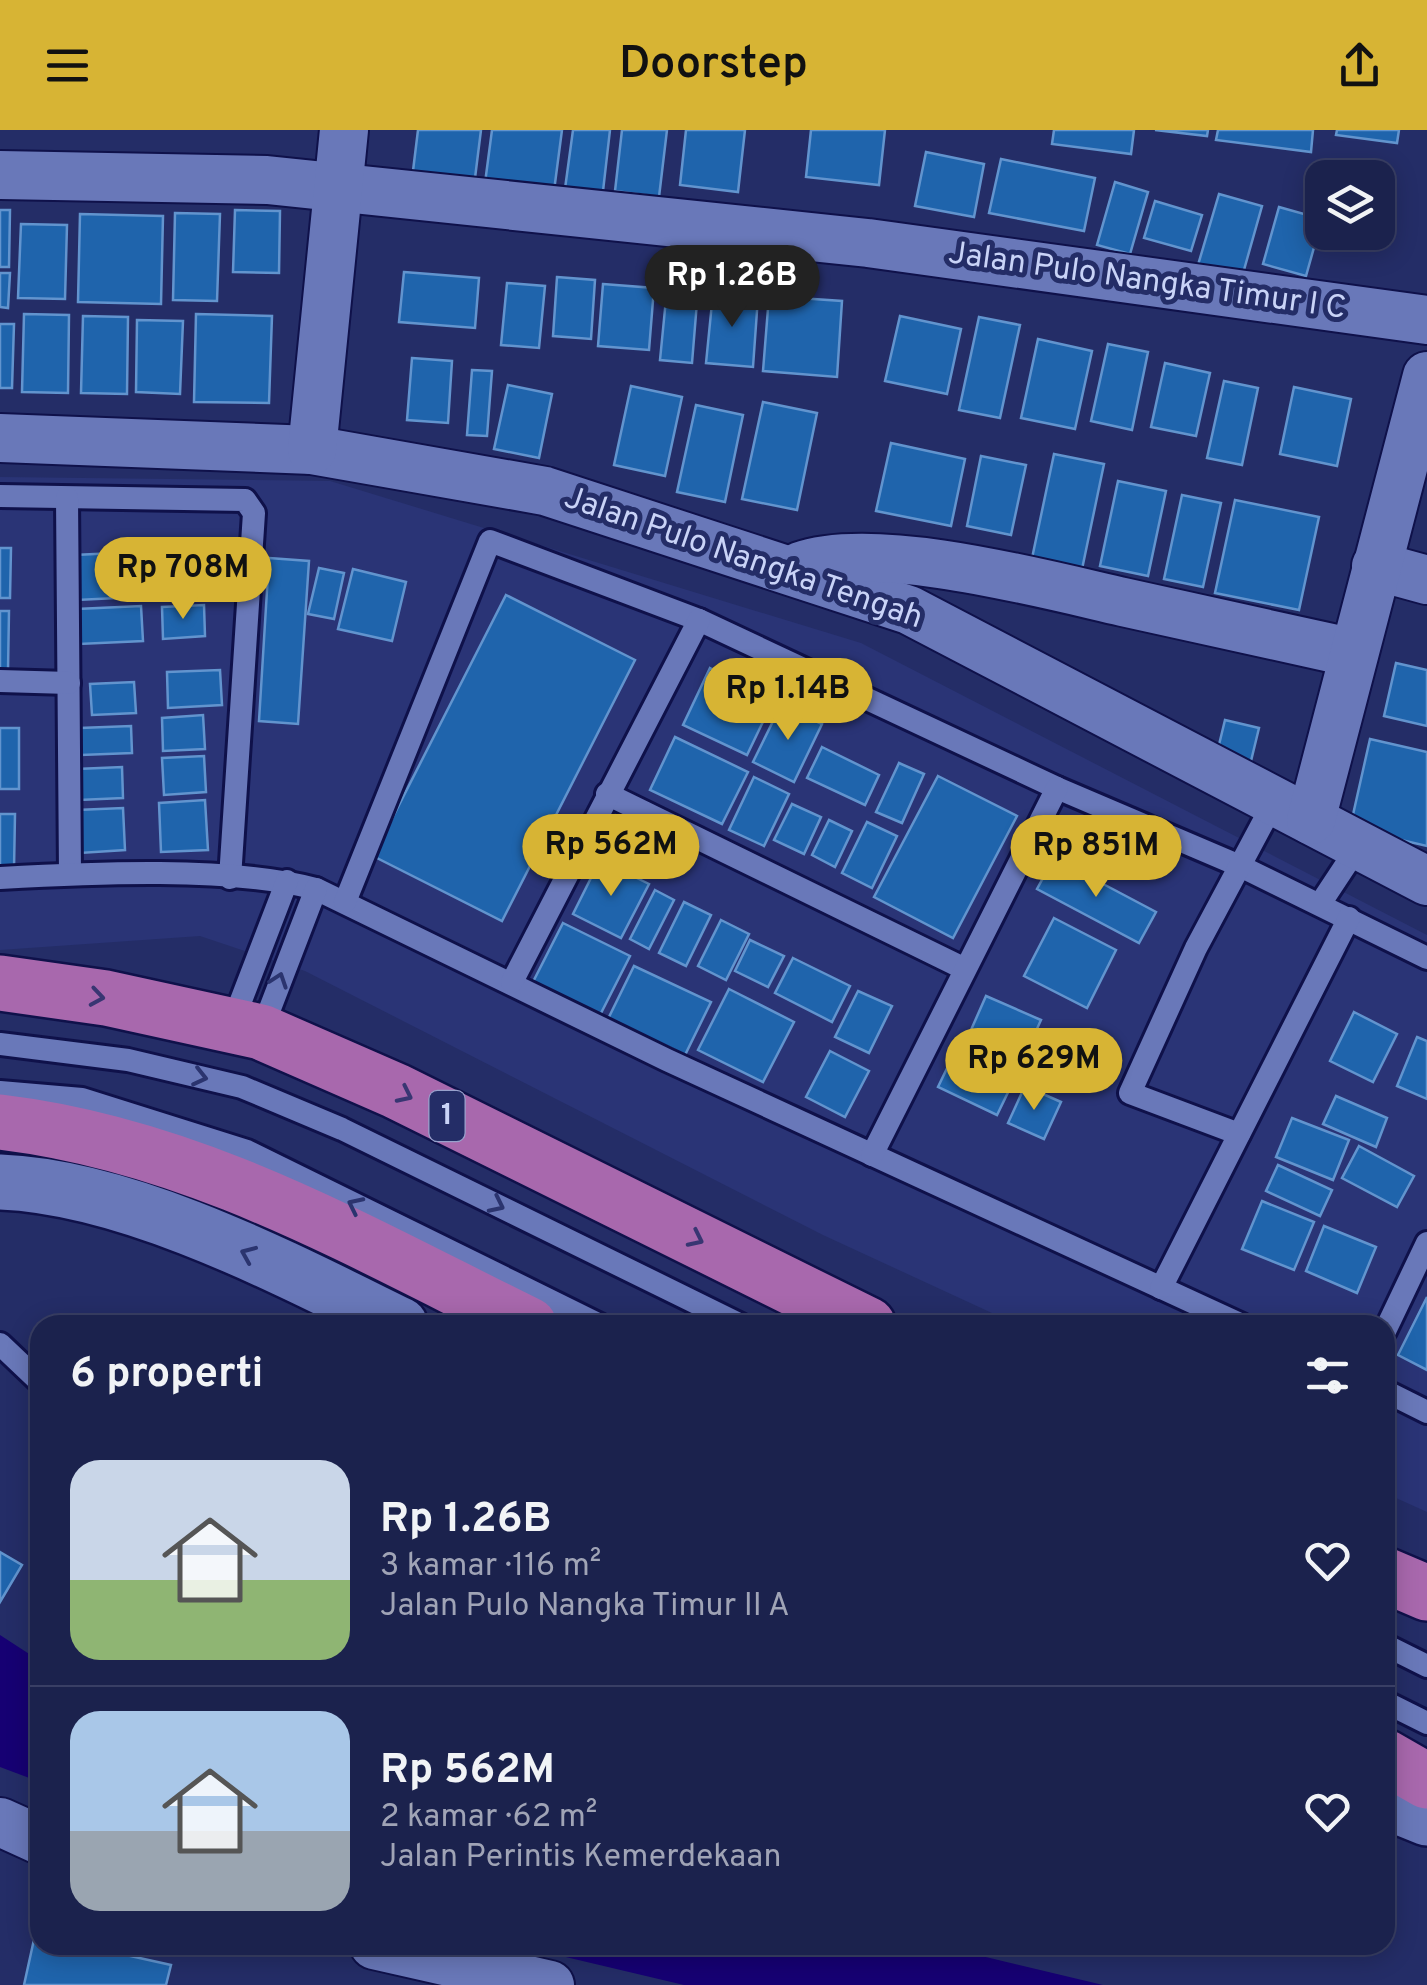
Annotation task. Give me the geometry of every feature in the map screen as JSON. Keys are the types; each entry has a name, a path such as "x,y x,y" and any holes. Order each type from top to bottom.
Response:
{"highway":[{"name":"1","path":"0,983 106,998 246,1028 396,1091 848,1315"},
{"path":"0,1122 102,1137 186,1164 270,1198 509,1315"},
{"path":"1395,1579 1427,1593"},
{"path":"1395,1762 1427,1781"}],"main road":[{"path":"0,1182 82,1194 196,1233 292,1272 380,1315"},
{"path":"1395,1804 1427,1818"}],"street":[{"path":"312,450 344,130"},
{"name":"Jalan Pulo Nangka Timur I C","path":"0,175 267,180 868,243 1427,320"},
{"path":"1293,811 1354,652 1427,376"},
{"name":"Jalan Pulo Nangka Tengah","path":"0,438 312,450 545,491 909,610 1427,881"},
{"path":"787,570 819,559 972,570 1354,652"},
{"path":"1376,566 1427,580"},
{"path":"0,1824 30,1836"},
{"path":"418,1955 550,1985"}],"lane":[{"path":"0,496 245,500 254,513 230,878"},
{"path":"68,498 70,874"},
{"path":"345,902 490,542 698,620 1056,788 1240,866 1427,958"},
{"path":"512,982 698,620"},
{"path":"0,682 70,682"},
{"path":"872,1154 1056,788"},
{"path":"608,794 965,969"},
{"path":"1239,1134 1130,1093 1196,948 1240,866 1293,811"},
{"path":"1320,904 1358,845"},
{"path":"0,878 70,874 230,878 287,881 316,889 1220,1315"},
{"path":"246,1028 287,881"},
{"path":"246,1028 316,889"},
{"path":"1161,1288 1348,918"},
{"path":"0,1044 128,1060 242,1087 342,1128 721,1315"},
{"path":"0,1092 82,1099 246,1151 580,1315"},
{"path":"1393,1315 1427,1244"},
{"path":"0,1344 30,1372"},
{"path":"1395,1396 1427,1412"},
{"path":"1395,1651 1427,1666"},
{"path":"1395,1707 1427,1722"}],"shaded area":[{"path":"0,477 330,481 861,643 1427,935 1427,1512 1395,1498 1395,1315 996,1315 823,1235 305,971 200,936 0,950"},
{"path":"0,1635 30,1654 30,1778 0,1767"},
{"path":"557,1955 978,1955 1103,1985 684,1985"}],"building":[{"path":"418,130 481,130 474,186 412,179"},
{"path":"492,130 562,130 554,191 485,183"},
{"path":"573,130 610,130 602,200 564,196"},
{"path":"622,130 667,130 659,197 615,191"},
{"path":"686,130 745,130 738,192 680,185"},
{"path":"811,130 885,130 879,185 806,177"},
{"path":"1054,130 1134,130 1131,154 1052,144"},
{"path":"1155,130 1208,130 1207,136"},
{"path":"1218,130 1313,130 1311,152 1216,140"},
{"path":"1337,130 1399,130 1397,143 1336,135"},
{"path":"926,152 984,164 974,217 915,206"},
{"path":"1001,159 1095,178 1084,231 989,213"},
{"path":"1115,182 1148,192 1130,254 1097,245"},
{"path":"1219,194 1262,206 1242,277 1198,265"},
{"path":"1155,201 1202,215 1191,251 1144,238"},
{"path":"1279,207 1305,214 1305,250 1313,250 1306,276 1263,264"},
{"path":"0,210 10,210 9,267 0,267"},
{"path":"235,210 280,211 279,273 233,272"},
{"path":"175,213 220,214 217,301 173,300"},
{"path":"80,214 163,216 161,304 78,302"},
{"path":"21,224 67,225 65,299 18,298"},
{"path":"404,272 479,278 475,328 399,322"},
{"path":"0,273 10,273 8,308 0,307"},
{"path":"557,277 595,280 591,339 553,336"},
{"path":"507,283 545,286 539,348 501,345"},
{"path":"603,284 654,288 649,350 598,346"},
{"path":"713,293 758,297 753,367 706,363"},
{"path":"769,296 842,301 837,377 763,371"},
{"path":"666,299 697,302 692,363 660,360"},
{"path":"24,314 69,315 68,393 22,392"},
{"path":"196,314 272,316 269,403 194,402"},
{"path":"83,316 128,317 127,394 81,393"},
{"path":"900,316 961,329 947,394 885,381"},
{"path":"979,317 1020,325 1000,418 959,410"},
{"path":"137,320 183,321 180,394 136,392"},
{"path":"0,324 14,324 12,388 0,388"},
{"path":"1038,339 1092,351 1075,429 1021,418"},
{"path":"1108,344 1148,352 1132,430 1091,421"},
{"path":"412,358 452,361 448,423 407,420"},
{"path":"1165,363 1210,373 1196,436 1151,427"},
{"path":"472,370 492,371 487,436 467,435"},
{"path":"1224,381 1258,388 1242,465 1207,458"},
{"path":"508,385 552,394 539,458 494,449"},
{"path":"631,386 682,397 665,476 614,465"},
{"path":"1294,387 1351,399 1337,466 1280,454"},
{"path":"763,402 817,413 797,510 742,499"},
{"path":"696,405 743,415 725,502 677,492"},
{"path":"891,443 965,459 951,526 876,511"},
{"path":"1054,454 1104,464 1081,574 1031,563"},
{"path":"981,456 1026,465 1011,535 967,526"},
{"path":"1118,481 1166,491 1148,576 1100,566"},
{"path":"1182,495 1221,503 1203,587 1164,579"},
{"path":"1235,500 1319,517 1299,610 1215,593"},
{"path":"0,548 11,548 10,598 0,598"},
{"path":"207,551 209,593 148,596 146,554"},
{"path":"135,552 137,597 77,600 75,555"},
{"path":"269,558 309,561 298,724 259,721"},
{"path":"319,568 344,573 334,619 308,614"},
{"path":"353,569 406,582 392,641 338,629"},
{"path":"506,595 635,660 502,921 373,856"},
{"path":"204,605 205,636 163,639 162,607"},
{"path":"141,606 143,641 79,644 77,609"},
{"path":"0,611 9,611 8,671 0,671"},
{"path":"1396,663 1427,670 1427,726 1384,716"},
{"path":"710,668 774,699 747,755 683,725"},
{"path":"220,670 222,705 168,708 167,672"},
{"path":"134,682 136,713 92,715 90,684"},
{"path":"781,705 822,724 794,782 753,762"},
{"path":"203,715 205,749 163,751 162,718"},
{"path":"1225,720 1259,728 1251,761 1217,753"},
{"path":"131,726 132,753 81,755 80,728"},
{"path":"0,728 19,728 19,789 0,789"},
{"path":"675,737 748,772 722,824 650,790"},
{"path":"1370,739 1427,752 1427,846 1350,828"},
{"path":"822,747 879,775 865,805 807,778"},
{"path":"204,756 206,792 164,795 162,758"},
{"path":"899,763 924,774 902,823 876,812"},
{"path":"122,767 123,798 79,800 77,769"},
{"path":"938,776 1017,816 953,938 874,897"},
{"path":"754,777 789,794 764,846 729,830"},
{"path":"205,800 208,850 161,852 159,803"},
{"path":"792,804 821,817 804,854 774,840"},
{"path":"123,808 125,850 80,853 77,810"},
{"path":"0,814 15,814 14,869 0,869"},
{"path":"829,820 852,831 835,867 812,855"},
{"path":"867,822 897,836 872,888 842,873"},
{"path":"1054,858 1156,912 1139,943 1037,889"},
{"path":"600,860 649,884 621,938 573,914"},
{"path":"655,890 674,900 649,949 630,939"},
{"path":"684,902 711,915 686,966 659,953"},
{"path":"1054,918 1116,950 1087,1008 1024,976"},
{"path":"721,920 749,934 726,980 698,966"},
{"path":"563,923 630,956 600,1015 533,982"},
{"path":"750,940 784,956 768,987 735,971"},
{"path":"793,958 850,986 832,1022 775,993"},
{"path":"634,966 711,1002 685,1055 608,1019"},
{"path":"729,989 794,1022 763,1082 698,1050"},
{"path":"858,991 892,1006 869,1053 835,1037"},
{"path":"986,996 1041,1020 1022,1062 967,1039"},
{"path":"1354,1012 1397,1034 1373,1082 1330,1061"},
{"path":"1047,1031 1094,1060 1074,1091 1027,1062"},
{"path":"1417,1037 1427,1041 1427,1099 1397,1086"},
{"path":"830,1051 869,1071 845,1117 806,1097"},
{"path":"954,1054 1013,1082 997,1115 938,1087"},
{"path":"1025,1086 1061,1102 1044,1139 1008,1123"},
{"path":"1336,1096 1387,1118 1376,1147 1323,1124"},
{"path":"1292,1118 1349,1140 1333,1180 1276,1157"},
{"path":"1359,1146 1414,1176 1397,1207 1342,1178"},
{"path":"1278,1165 1332,1190 1320,1216 1266,1191"},
{"path":"1262,1201 1314,1222 1294,1270 1242,1249"},
{"path":"1324,1226 1376,1247 1357,1293 1306,1271"},
{"path":"1427,1297 1427,1370 1398,1355"},
{"path":"0,1552 22,1565 0,1602"},
{"path":"31,1955 126,1955 171,1965 166,1985 24,1985"}]}
